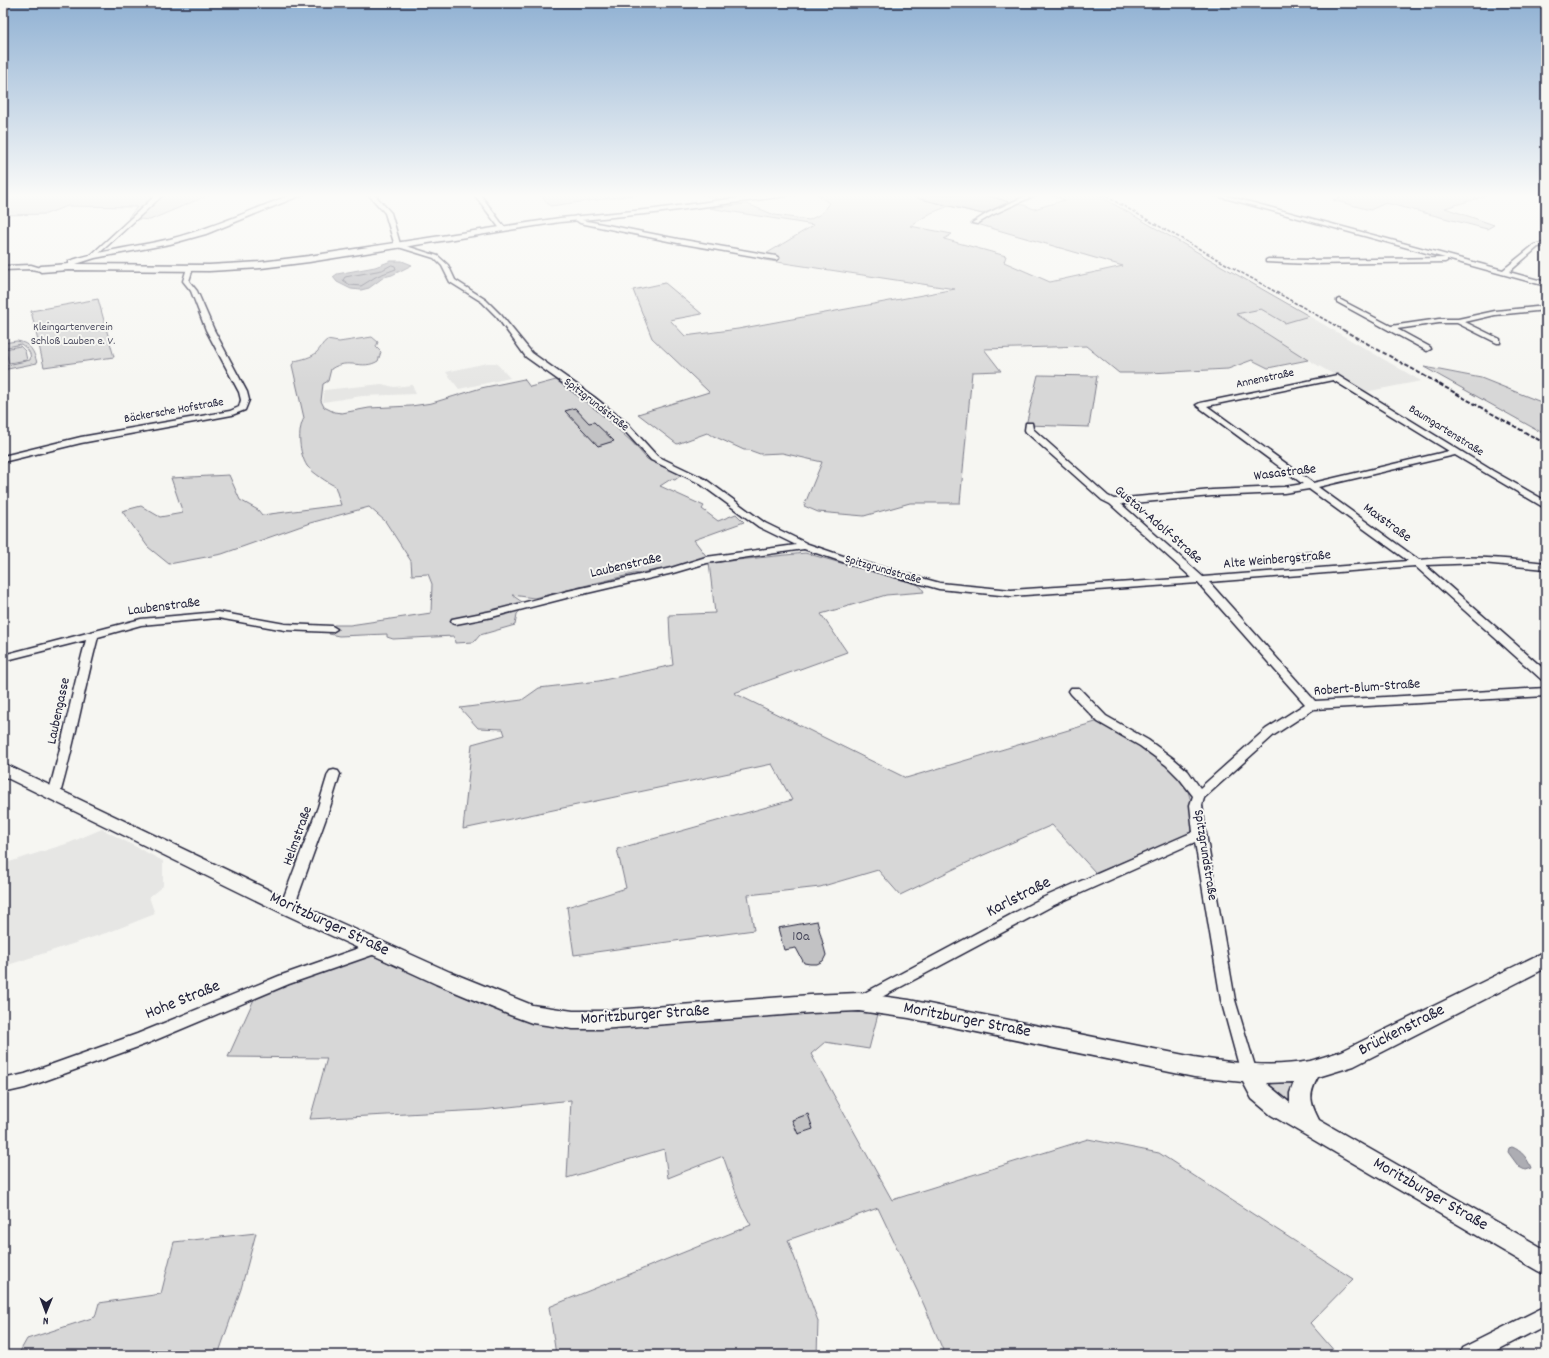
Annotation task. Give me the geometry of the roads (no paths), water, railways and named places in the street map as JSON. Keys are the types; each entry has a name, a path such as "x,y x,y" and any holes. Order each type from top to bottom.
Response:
{"street":[{"path":"68,267 76,261 88,257"},
{"path":"3,268 227,267 288,262 318,257"},
{"name":"Spitzgrundstraße","path":"436,257 445,265 452,281 484,301 496,312 529,355 591,399 624,426 651,455 702,481 762,525 805,546 852,562 939,586 1011,593"},
{"path":"1452,257 1546,284"},
{"path":"1505,272 1522,257"},
{"path":"1268,261 1309,262 1458,259"},
{"name":"Bäckersche Hofstraße","path":"3,459 66,443 232,413 242,408 245,400 243,392 210,330 194,291 186,281 190,268"},
{"path":"1339,301 1427,349"},
{"path":"1390,328 1439,321 1458,321 1495,313 1546,308"},
{"path":"1458,321 1497,341"},
{"name":"Annenstraße","path":"1200,405 1334,377"},
{"name":"Baumgartenstraße","path":"1334,377 1546,505"},
{"name":"Maxstraße","path":"1200,405 1417,563 1546,677"},
{"name":"Gustav-Adolf-Straße","path":"1029,425 1030,430 1061,459 1105,498 1113,502 1201,580 1312,705"},
{"name":"Wasastraße","path":"1113,502 1212,493 1284,490 1311,486 1456,452"},
{"name":"Laubenstraße","path":"456,621 492,614 568,594 673,570 706,560 805,546"},
{"name":"Alte Weinbergstraße","path":"1011,593 1417,563 1441,559 1476,559 1546,566"},
{"name":"Laubenstraße","path":"3,658 141,622 198,616 218,615 284,627 332,629"},
{"name":"Laubengasse","path":"54,794 93,635"},
{"name":"Spitzgrundstraße","path":"1075,692 1096,714 1106,722 1149,746 1164,758 1193,785 1199,796 1196,805 1200,834 1228,1000 1249,1073"},
{"name":"Robert-Blum-Straße","path":"1199,796 1270,732 1312,705 1546,692"},
{"name":"Moritzburger Straße","path":"3,769 287,907 376,948 517,1009 548,1017 573,1020 629,1018 810,1004 859,1002 909,1009 1194,1067 1228,1072 1249,1073 1256,1086 1279,1108 1313,1129 1546,1262"},
{"name":"Helmstraße","path":"287,907 319,821 334,774"},
{"name":"Karlstraße","path":"859,1002 1047,902 1200,834"},
{"name":"Hohe Straße","path":"3,1086 25,1081 141,1039 284,980 376,948"},
{"name":"Brückenstraße","path":"1249,1073 1280,1074 1311,1070 1347,1059 1546,959"},
{"path":"1311,1070 1301,1087 1300,1101 1301,1107 1313,1129"},
{"path":"1469,1355 1546,1315"}],"water":[{"path":"391,261 402,261 412,265 392,275 384,277 369,288 361,290 351,289 337,282 333,277 337,274 375,267"},
{"path":"1512,1147 1524,1155 1531,1168 1525,1170 1519,1167 1508,1152 1509,1148"}],"railway":[{"path":"1214,257 1345,331"},
{"path":"1343,330 1546,444"}],"park label":[{"name":"Kleingartenverein Schloß Lauben e. V.","path":"73,334"}]}
